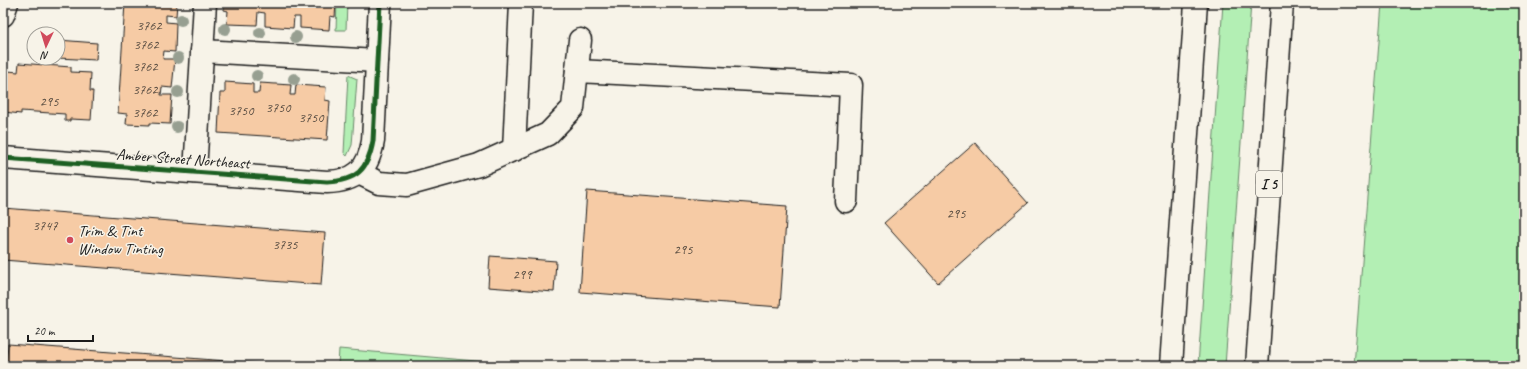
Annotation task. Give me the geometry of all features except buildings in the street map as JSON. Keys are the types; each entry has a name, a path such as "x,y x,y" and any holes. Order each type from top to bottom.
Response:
{"main road":[{"path":"3,15 7,3"},
{"path":"195,172 205,3"},
{"path":"380,3 371,153 360,172 379,183 407,185 479,165 548,134 573,108 580,40"},
{"path":"514,150 522,3"},
{"path":"1171,366 1196,3"},
{"name":"I 5","path":"1257,366 1282,3"},
{"path":"202,51 377,61"},
{"path":"577,71 851,85 846,202"},
{"name":"Amber Street Northeast","path":"3,158 327,182 341,181 360,172"}],"green space":[{"path":"337,3 347,3 346,30 336,30"},
{"path":"1223,3 1251,3 1225,366 1198,366"},
{"path":"1382,3 1524,3 1524,366 1354,366"},
{"path":"348,75 357,79 352,145 347,156 344,153"},
{"path":"339,349 533,366 338,366"}],"cycle path":[{"path":"3,158 327,182 346,179 359,172 364,166 368,160 373,141 380,3"}],"place":[{"name":"Trim & Tint Window Tinting","path":"70,240"}]}
